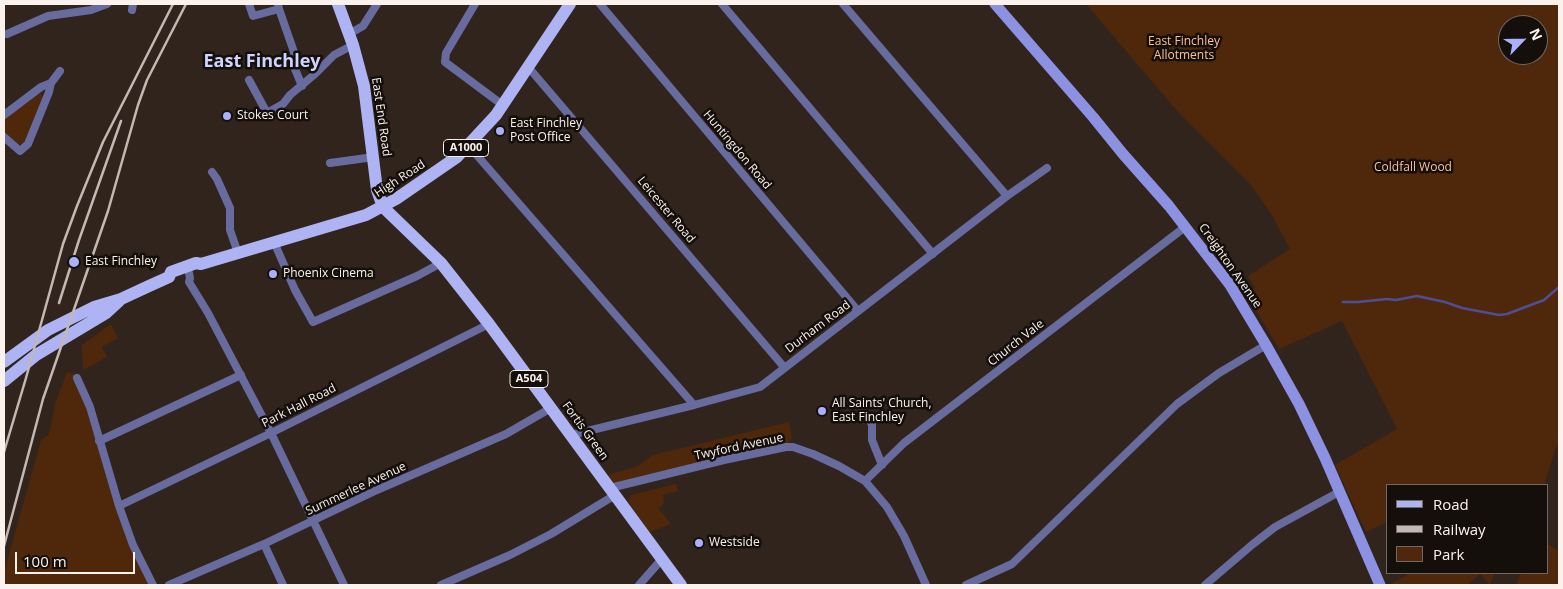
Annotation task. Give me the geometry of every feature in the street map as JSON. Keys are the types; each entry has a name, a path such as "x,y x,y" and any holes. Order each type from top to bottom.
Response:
{"main road":[{"name":"East End Road","path":"338,4 351,40 364,86 377,190 384,207"},
{"name":"High Road","path":"169,277 171,272 196,262 201,264 366,215 384,207 457,157 504,106 570,4"},
{"name":"Fortis Green","path":"384,207 441,263 489,324 681,585"},
{"name":"High Road","path":"4,362 48,330 94,307 121,299 169,277 189,277 201,264"},
{"name":"High Road","path":"4,381 36,355 106,313 121,299"}],"street":[{"path":"7,34 48,16 91,10 107,4"},
{"path":"249,4 252,16 278,6 294,52 294,69 302,86"},
{"path":"249,80 267,113 283,104 290,95 316,74 351,40 363,26 377,4"},
{"path":"475,4 446,53 445,62 504,106"},
{"name":"Huntingdon Road","path":"600,4 858,311"},
{"path":"722,4 933,254"},
{"path":"843,4 1007,196"},
{"name":"Creighton Avenue","path":"995,4 1169,206 1230,286 1299,404 1380,585"},
{"name":"Leicester Road","path":"529,68 784,367"},
{"path":"4,115 51,83 60,71"},
{"path":"4,137 20,151 28,144 51,83"},
{"path":"468,145 694,405"},
{"path":"330,163 374,157"},
{"name":"Durham Road","path":"571,434 694,405 760,386 1007,196 1047,168"},
{"path":"212,172 230,208 230,230 238,253"},
{"name":"Church Vale","path":"865,481 904,443 1185,226"},
{"path":"274,242 295,290 313,322 417,276 441,263"},
{"path":"189,277 271,433 344,585"},
{"name":"Park Hall Road","path":"119,506 271,433 489,324"},
{"path":"966,585 1012,564 1177,404 1219,373 1266,345"},
{"path":"99,440 241,375"},
{"path":"77,378 90,407 119,506 133,545 153,585"},
{"name":"Summerlee Avenue","path":"169,585 188,581 313,521 506,434 551,408"},
{"path":"862,411 872,424 872,440 882,464"},
{"name":"Twyford Avenue","path":"441,585 471,573 551,534 613,492 786,447 813,454 865,481 887,507 904,536 926,585"},
{"path":"1205,585 1275,527 1340,492"},
{"path":"264,544 283,585"},
{"path":"639,585 662,559"}],"green space":[{"name":"Coldfall Wood","path":"1086,4 1559,4 1559,444 1557,444 1544,484 1386,484 1386,522 1366,532 1335,465 1397,429 1342,321 1279,349 1246,293 1255,288 1248,276 1290,249 1273,217 1251,185 1178,112"},
{"path":"41,93 43,98 26,142 19,144 4,132 4,119"},
{"path":"111,324 118,338 102,347 107,357 83,370 82,345"},
{"path":"67,372 73,373 89,414 120,520 130,546 150,585 4,585 4,572 41,440 49,435 55,404"},
{"path":"789,422 792,437 786,447 610,488 602,477 638,466 653,455"},
{"path":"676,484 678,491 663,495 664,504 658,508 671,524 650,532 628,502 631,495"},
{"path":"1548,544 1559,552 1559,585 1516,585 1521,574 1548,574"},
{"path":"1408,574 1480,574 1467,585 1389,585"},
{"path":"1480,574 1494,574 1490,585"}],"waterway":[{"path":"1343,302 1396,300 1417,296 1462,308 1499,315 1507,314 1544,300 1559,287"}],"railway":[{"path":"4,452 63,244 77,206 103,142 173,4"},
{"path":"4,546 43,399 108,211 138,105 147,80 186,4"},
{"path":"59,303 121,121"}],"place":[{"name":"Stokes Court","path":"227,116"},
{"name":"East Finchley Post Office","path":"500,131"},
{"name":"East Finchley","path":"74,262"},
{"name":"Phoenix Cinema","path":"273,274"},
{"name":"All Saints' Church, East Finchley","path":"822,411"},
{"name":"Westside","path":"699,543"}],"district":[{"name":"East Finchley","path":"262,62"}],"park label":[{"name":"East Finchley Allotments","path":"1184,49"}]}
